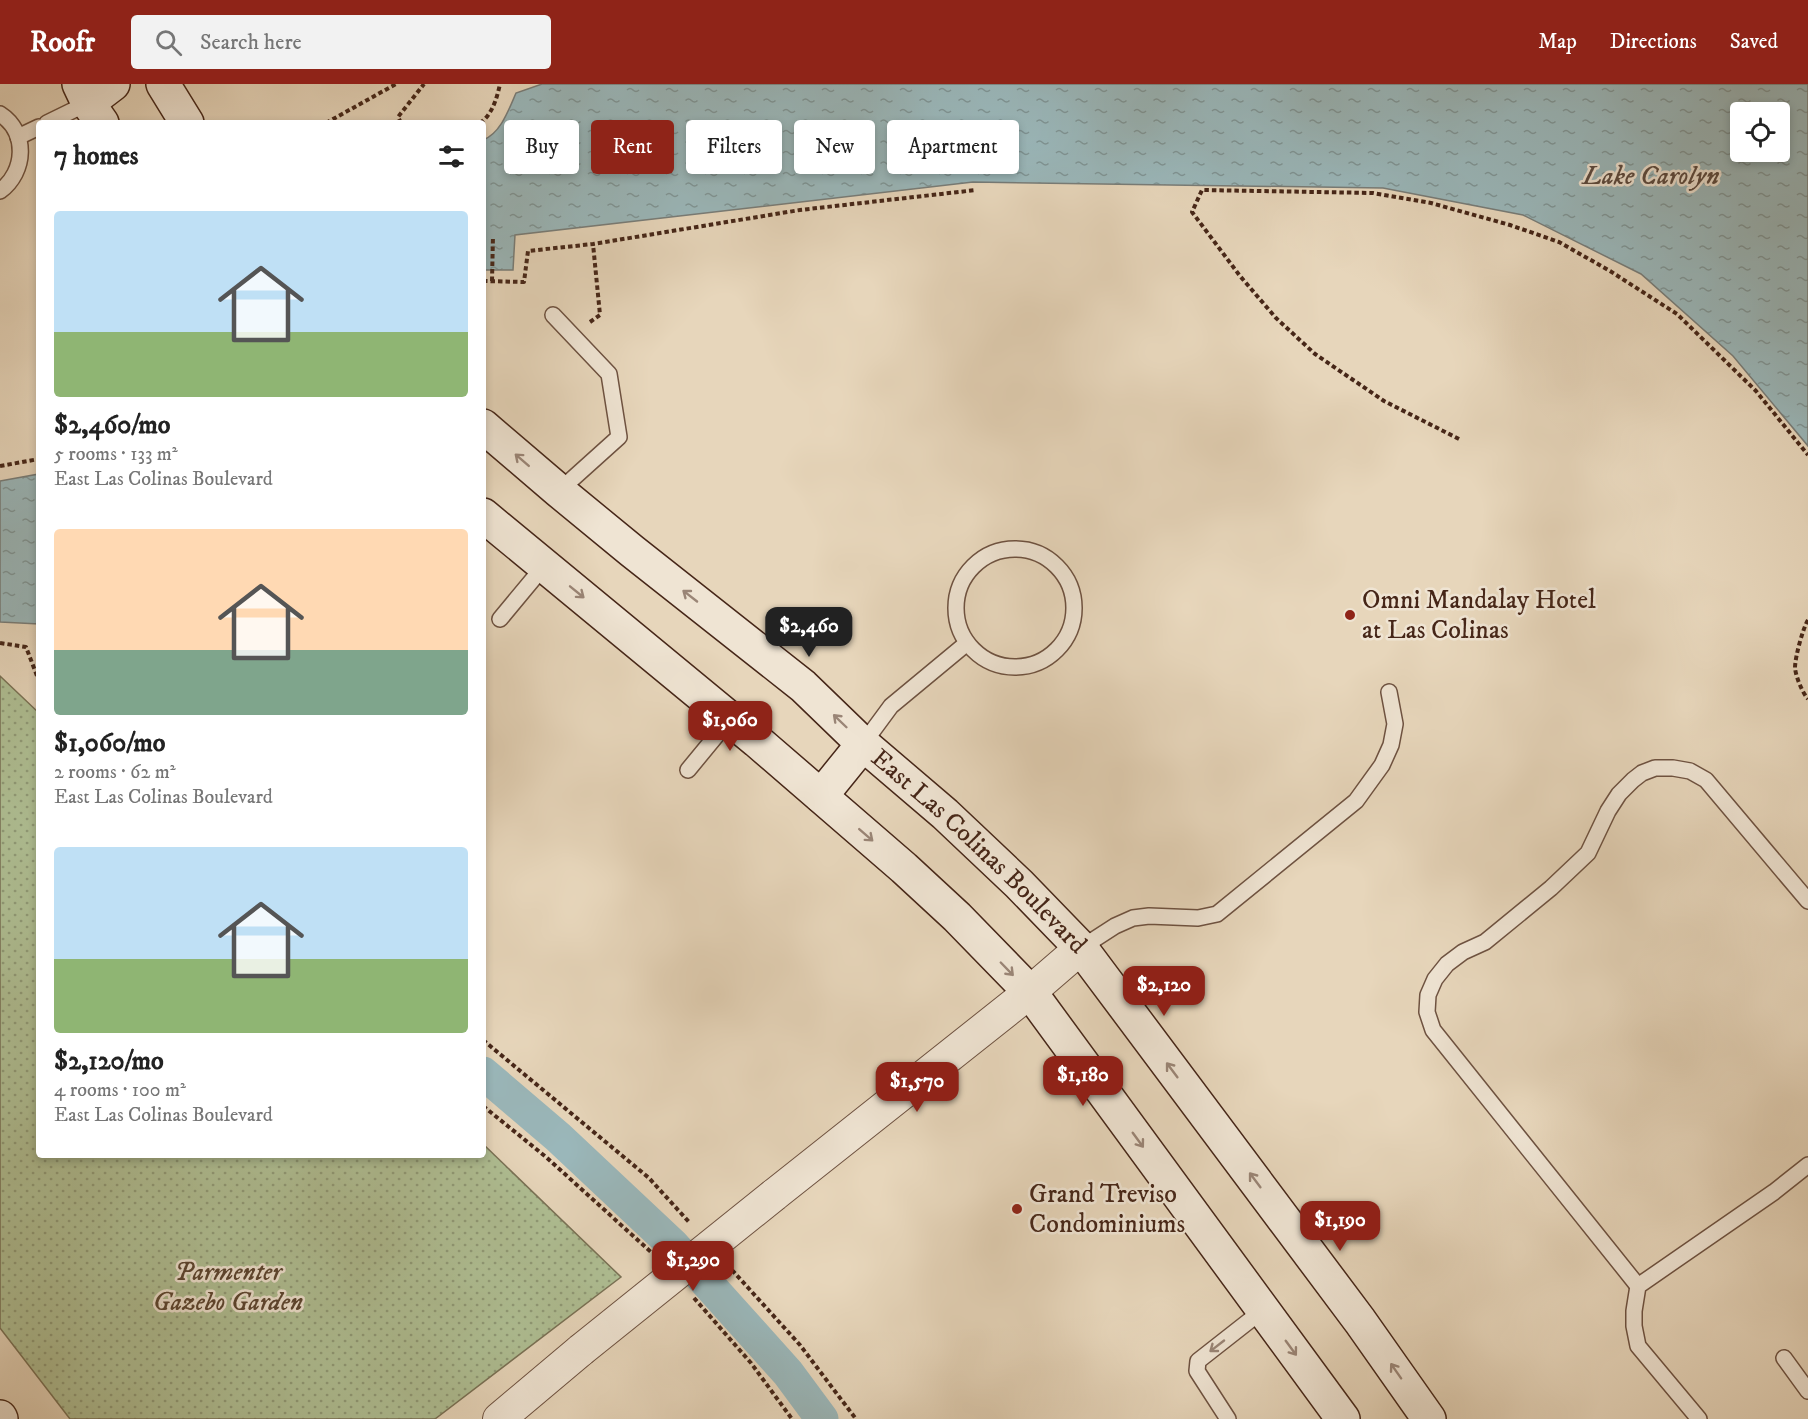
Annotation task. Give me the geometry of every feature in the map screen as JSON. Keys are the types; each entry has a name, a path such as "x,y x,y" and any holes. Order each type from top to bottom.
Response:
{"main road":[{"path":"163,84 185,120"},
{"name":"East Las Colinas Boulevard","path":"486,429 559,492 803,686 863,744 945,814 1019,884 1081,948 1360,1321 1429,1419"},
{"path":"486,518 730,719 904,868 949,909 1030,992 1343,1419"},
{"path":"821,796 863,744"}],"street":[{"path":"507,1416 581,1350 1030,992 1081,948"}],"lane":[{"path":"53,120 96,98"},
{"path":"0,114 13,125 21,150 20,164 15,176 0,191"},
{"path":"18,137 36,128"},
{"path":"553,315 609,374 619,437 559,492"},
{"path":"1020,550 1039,554 1055,565 1067,580 1073,599 1073,619 1066,637 1054,653 1037,663 1018,667 998,665 980,656 967,643 958,625 956,607 959,588 969,572 983,559 1001,551 1020,550"},
{"path":"500,619 544,566"},
{"path":"863,744 891,706 967,643"},
{"path":"1081,948 1115,926 1133,918 1149,916 1198,918 1217,914 1356,801 1382,765 1391,745 1395,724 1389,692"},
{"path":"688,770 730,719"},
{"path":"1638,1286 1433,1030 1427,1012 1428,995 1447,964 1463,952 1485,942 1551,888 1588,853 1608,811 1619,794 1642,773 1655,768 1690,771 1706,780 1808,901"},
{"path":"1699,1419 1638,1346 1634,1311 1638,1286 1774,1192 1808,1165"},
{"path":"1228,1419 1197,1371 1197,1361 1263,1310"},
{"path":"1784,1358 1808,1391"}],"path":[{"path":"331,120 396,84"},
{"path":"400,120 399,117 424,84"},
{"path":"484,120 498,95 500,84"},
{"path":"486,281 524,282 528,251 593,244 800,210 976,190"},
{"path":"1459,439 1384,401 1315,354 1276,318 1240,276 1192,212 1202,190 1373,193 1431,203 1510,225 1559,242 1610,271 1677,314 1756,390 1808,454"},
{"path":"492,281 493,236"},
{"path":"572,335 600,315 593,244"},
{"path":"0,466 36,460"},
{"path":"1808,620 1804,627 1795,668 1808,699"},
{"path":"0,644 26,647 36,673"},
{"path":"486,1042 649,1178 689,1222"},
{"path":"728,1266 800,1345 856,1419"}],"green space":[{"name":"Parmenter Gazebo Garden","path":"0,676 36,710 36,1158 486,1158 486,1147 621,1277 435,1419 70,1419 0,1328"}],"water":[{"name":"Lake Carolyn","path":"542,84 1808,84 1808,446 1733,356 1641,274 1523,215 1383,188 973,182 515,235 513,270 486,270 486,138 500,126 516,93"},
{"path":"36,475 36,624 0,622 0,481"}],"waterway":[{"path":"486,1076 558,1137 673,1245 788,1373 822,1419"}],"place":[{"name":"Omni Mandalay Hotel at Las Colinas","path":"1350,615"},
{"name":"Grand Treviso Condominiums","path":"1017,1209"}]}
